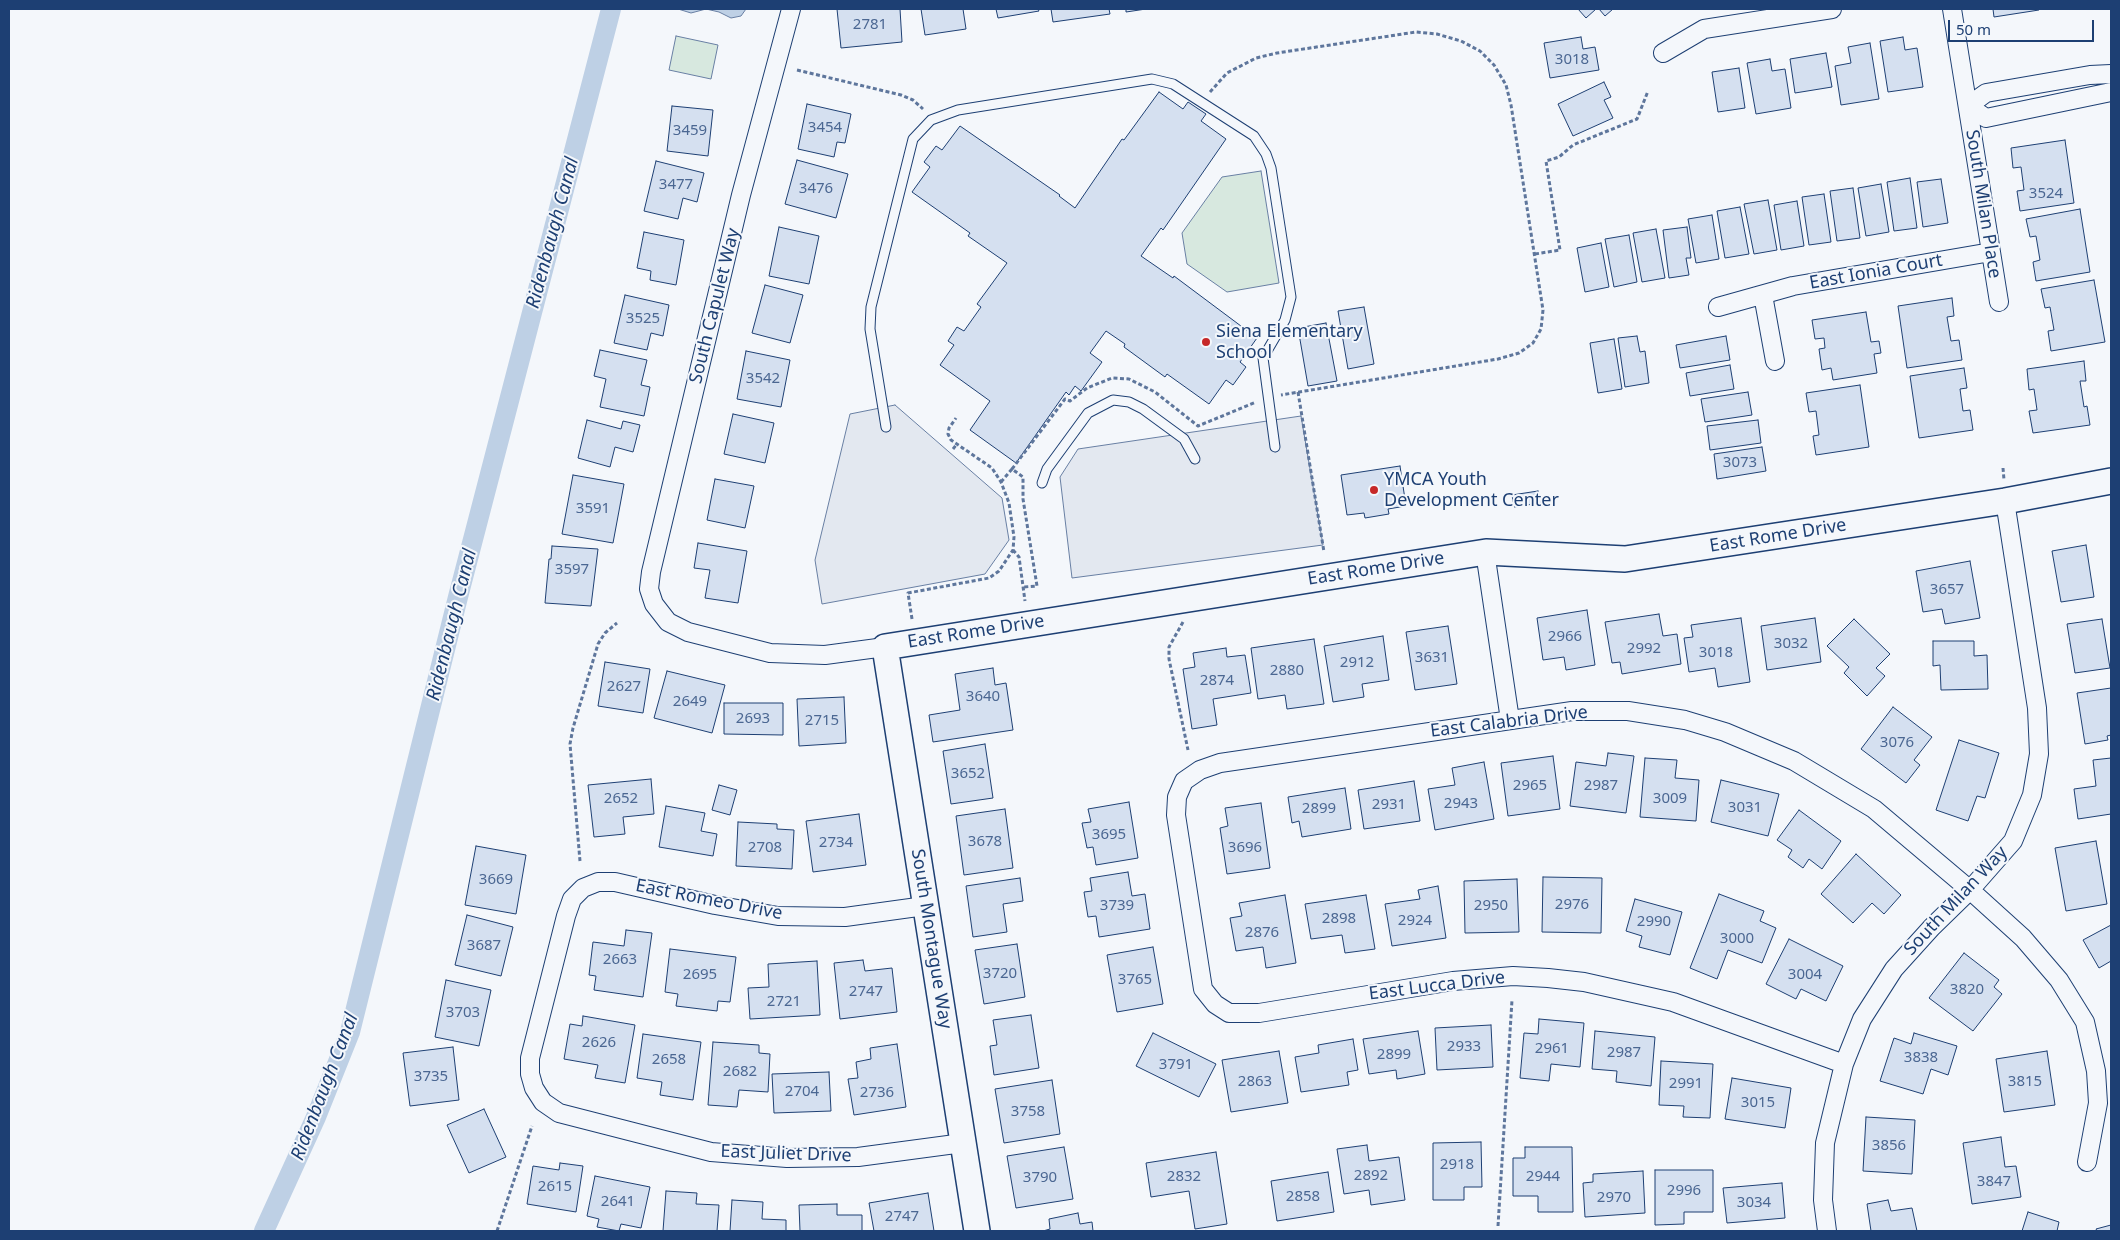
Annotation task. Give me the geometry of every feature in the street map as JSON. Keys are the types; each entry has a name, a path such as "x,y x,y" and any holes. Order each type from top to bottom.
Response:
{"street":[{"name":"South Capulet Way","path":"654,604 649,589 650,572 741,195 791,9"},
{"path":"1663,52 1704,29 1832,9"},
{"name":"South Milan Place","path":"1952,9 1999,302"},
{"path":"2111,74 2090,75 1986,93 1968,106 1986,118 2111,92"},
{"name":"East Ionia Court","path":"1718,307 1793,286 1991,252"},
{"path":"1763,295 1776,361"},
{"name":"East Rome Drive","path":"654,604 668,622 688,632 770,653 825,655 1484,552 1625,559 2005,490 2111,480"},
{"name":"South Milan Way","path":"1827,1231 1823,1200 1825,1143 1844,1064 1862,1019 1894,969 1932,927 1970,890 2013,841 2032,795 2039,754 2037,708 2005,490"},
{"path":"1484,552 1510,720"},
{"name":"South Montague Way","path":"885,647 977,1231"},
{"name":"East Calabria Drive","path":"1228,1012 1215,1004 1203,988 1176,815 1178,797 1184,781 1200,770 1220,763 1572,711 1628,711 1685,720 1725,732 1794,761 1874,809 1970,890 2023,938 2059,980 2085,1022 2096,1071 2098,1103 2087,1162"},
{"name":"East Romeo Drive","path":"534,1088 530,1074 530,1058 566,916 572,899 583,888 598,882 615,882 715,905 778,916 845,917 926,906"},
{"name":"East Lucca Drive","path":"1228,1012 1260,1013 1453,981 1496,977 1548,978 1584,982 1674,1002 1844,1064"},
{"name":"East Juliet Drive","path":"534,1088 543,1102 559,1113 711,1152 786,1158 858,1157 963,1143"}],"lane":[{"path":"886,427 870,329 870,307 913,139 931,120 958,110 1152,79 1174,84 1254,136 1266,154 1270,168 1291,297 1285,320 1263,358 1275,447"},
{"path":"1042,483 1047,469 1088,413 1113,400 1129,402 1143,409 1184,439 1195,459"}],"path":[{"path":"1203,103 1218,81 1227,73 1256,58 1276,53 1416,32 1437,34 1461,41 1480,50 1494,65 1506,85 1511,105 1544,310 1541,329 1533,343 1519,353 1498,359 1268,397"},
{"path":"797,70 901,95 913,100 931,120"},
{"path":"1535,254 1560,250 1546,161 1559,157 1573,145 1637,119 1648,91"},
{"path":"1298,392 1324,552"},
{"path":"912,619 908,592 989,578 999,571 1013,550 1014,537 1009,503 1001,482 992,468 951,440 948,434 949,428 956,418"},
{"path":"954,449 957,444"},
{"path":"2003,468 2005,490"},
{"path":"1001,482 1012,469 1023,477 1023,499 1038,586 1023,587"},
{"path":"1013,550 1019,557 1025,601"},
{"path":"1184,620 1169,647 1169,659 1188,750"},
{"path":"580,862 570,744 598,644 605,633 617,623"},
{"path":"1498,1226 1512,1000"},
{"path":"497,1231 532,1126"}],"shaded area":[{"path":"676,36 718,45 711,79 669,70"},
{"path":"1261,171 1279,283 1227,292 1187,264 1182,233 1222,177"},
{"path":"895,405 1002,498 1009,540 985,574 822,604 815,560 850,414"},
{"path":"1301,416 1323,545 1072,578 1060,477 1078,449"}],"water":[{"path":"678,9 706,9 691,13"},
{"path":"706,9 746,9 741,16 731,18 719,12"}],"building":[{"path":"837,9 900,9 902,42 841,48"},
{"path":"921,9 963,9 966,29 925,35"},
{"path":"996,9 1038,9 1039,11 998,18"},
{"path":"1051,9 1109,9 1110,14 1053,22"},
{"path":"1126,9 1146,9 1126,12"},
{"path":"1578,9 1596,9 1586,18"},
{"path":"1599,9 1613,9 1605,16"},
{"path":"1993,9 2039,9 2039,10 1994,17"},
{"path":"1581,37 1583,49 1595,47 1599,70 1550,78 1544,43"},
{"path":"1903,37 1905,50 1917,48 1923,87 1888,92 1880,41"},
{"path":"1870,43 1879,99 1841,105 1835,66 1851,63 1848,47"},
{"path":"1826,53 1832,87 1795,93 1790,59"},
{"path":"1770,59 1772,71 1785,69 1791,108 1756,114 1747,63"},
{"path":"1739,68 1745,108 1718,112 1712,72"},
{"path":"1604,82 1611,97 1604,100 1613,118 1573,136 1558,104"},
{"path":"1159,92 1183,109 1188,102 1206,114 1201,121 1226,139 1163,230 1161,228 1141,256 1173,278 1174,276 1257,338 1240,362 1246,367 1233,385 1226,380 1209,404 1167,374 1165,377 1124,347 1125,344 1106,331 1090,353 1102,362 1081,391 1075,386 1069,395 1066,392 1016,463 970,430 990,401 940,365 954,345 948,341 957,327 964,331 981,307 977,304 1007,263 968,236 970,233 912,192 930,167 924,162 936,146 942,150 960,126 1060,195 1075,208 1122,139 1124,140"},
{"path":"807,104 851,114 845,143 837,142 834,157 798,149"},
{"path":"672,106 713,110 708,156 667,151"},
{"path":"2065,140 2074,203 2020,211 2017,191 2024,190 2021,167 2013,168 2011,148"},
{"path":"797,160 848,174 836,218 785,204"},
{"path":"656,161 704,173 697,202 683,198 678,219 644,211"},
{"path":"1910,178 1917,228 1894,231 1887,182"},
{"path":"1941,179 1948,223 1923,227 1917,182"},
{"path":"1881,184 1889,232 1866,236 1858,188"},
{"path":"1853,188 1860,238 1837,241 1830,191"},
{"path":"1824,194 1831,242 1809,245 1802,197"},
{"path":"1768,200 1777,250 1754,254 1744,204"},
{"path":"1797,201 1804,246 1781,250 1774,205"},
{"path":"1740,207 1749,254 1725,258 1717,211"},
{"path":"2080,209 2090,272 2036,281 2033,262 2040,260 2036,236 2030,237 2026,219"},
{"path":"1712,215 1719,259 1696,263 1688,219"},
{"path":"779,227 819,236 809,284 769,276"},
{"path":"1687,227 1691,258 1686,258 1689,275 1669,278 1663,230"},
{"path":"1656,229 1665,278 1642,282 1633,233"},
{"path":"644,232 684,240 676,285 650,280 651,271 637,268"},
{"path":"1629,235 1637,282 1614,287 1605,239"},
{"path":"1601,243 1609,287 1585,292 1577,248"},
{"path":"2094,280 2105,342 2051,351 2048,331 2054,330 2050,307 2045,308 2041,289"},
{"path":"765,285 803,295 790,343 752,333"},
{"path":"625,295 669,305 663,336 651,333 647,350 614,343"},
{"path":"1952,298 1954,316 1947,317 1951,341 1959,340 1962,360 1907,368 1898,306"},
{"path":"1364,307 1374,364 1348,369 1338,311"},
{"path":"1866,312 1871,342 1879,341 1881,353 1874,354 1877,373 1833,380 1831,368 1822,370 1819,349 1825,348 1824,338 1815,339 1812,320"},
{"path":"1326,323 1337,381 1308,386 1298,328"},
{"path":"1637,336 1640,352 1645,351 1649,383 1625,387 1618,338"},
{"path":"1726,336 1730,360 1680,368 1676,345"},
{"path":"1614,339 1622,389 1598,393 1590,343"},
{"path":"600,350 647,360 641,385 650,387 644,416 600,407 606,379 594,376"},
{"path":"746,351 790,360 781,407 737,399"},
{"path":"2084,361 2086,381 2080,381 2084,407 2087,406 2090,425 2033,433 2029,411 2037,410 2034,389 2029,390 2027,369"},
{"path":"1730,365 1734,389 1690,396 1686,373"},
{"path":"1964,368 1967,388 1960,389 1963,411 1970,410 1973,430 1919,438 1910,376"},
{"path":"1860,385 1869,447 1816,455 1813,436 1819,435 1816,411 1809,412 1806,393"},
{"path":"1748,392 1752,415 1705,422 1701,399"},
{"path":"733,414 774,423 765,463 724,454"},
{"path":"587,420 621,429 623,421 640,425 633,452 615,447 610,467 578,458"},
{"path":"1758,420 1761,443 1710,450 1707,426"},
{"path":"1762,447 1766,471 1717,479 1714,454"},
{"name":"YMCA Youth Development Center","path":"1400,466 1406,506 1388,509 1389,514 1365,518 1364,513 1347,515 1341,475"},
{"path":"573,475 624,484 613,543 562,534"},
{"path":"715,479 754,486 745,528 707,520"},
{"path":"1538,491 1540,503 1514,507 1512,495"},
{"path":"698,543 747,551 738,603 705,598 710,570 694,568"},
{"path":"2086,545 2094,597 2061,602 2052,551"},
{"path":"552,546 598,549 591,606 545,603"},
{"path":"1970,561 1980,618 1945,624 1942,609 1923,612 1916,571"},
{"path":"1587,610 1595,665 1566,670 1564,657 1543,660 1537,618"},
{"path":"1659,614 1663,636 1677,634 1681,664 1622,674 1620,662 1612,663 1605,622"},
{"path":"1741,618 1750,682 1718,687 1715,668 1689,672 1684,638 1693,637 1691,625"},
{"path":"1815,618 1821,662 1767,670 1761,626"},
{"path":"1854,619 1890,654 1876,668 1885,676 1867,696 1844,673 1849,667 1827,646"},
{"path":"2102,619 2110,668 2075,673 2067,624"},
{"path":"1448,626 1457,684 1415,690 1406,632"},
{"path":"1383,636 1389,680 1362,684 1364,697 1333,702 1324,646"},
{"path":"1314,639 1324,704 1287,709 1285,695 1258,699 1251,648"},
{"path":"1933,641 1974,641 1974,656 1987,655 1988,689 1941,690 1940,665 1933,666"},
{"path":"1226,648 1227,657 1245,655 1251,693 1213,699 1217,725 1192,729 1183,669 1195,667 1193,653"},
{"path":"605,662 650,669 643,713 598,706"},
{"path":"993,668 995,685 1006,683 1013,730 933,742 929,715 960,710 955,674"},
{"path":"667,671 725,685 712,733 654,718"},
{"path":"2111,688 2111,735 2107,736 2108,740 2085,744 2077,693"},
{"path":"844,697 846,743 799,746 797,699"},
{"path":"724,703 783,703 783,735 724,734"},
{"path":"1893,707 1932,737 1914,760 1920,765 1906,783 1861,749"},
{"path":"1959,740 1999,753 1985,798 1977,796 1968,821 1936,810"},
{"path":"985,744 993,798 951,804 943,751"},
{"path":"1608,753 1634,756 1626,813 1570,806 1576,762 1606,766"},
{"path":"1553,756 1560,809 1508,816 1501,763"},
{"path":"1645,758 1677,760 1675,778 1699,780 1696,821 1640,817"},
{"path":"2111,758 2111,814 2078,819 2074,789 2096,786 2093,760"},
{"path":"1484,762 1494,819 1435,830 1428,789 1455,785 1452,768"},
{"path":"651,779 654,814 623,817 625,834 594,837 588,785"},
{"path":"1721,780 1779,794 1768,836 1711,822"},
{"path":"1414,781 1420,821 1364,829 1358,790"},
{"path":"719,785 737,790 730,815 712,810"},
{"path":"1345,788 1351,829 1302,837 1299,821 1292,823 1288,797"},
{"path":"1129,802 1138,858 1096,865 1093,847 1087,848 1082,823 1091,822 1088,809"},
{"path":"1261,803 1270,868 1227,874 1220,828 1228,826 1225,808"},
{"path":"666,806 705,813 701,831 717,834 713,856 659,847"},
{"path":"1005,809 1013,868 964,875 956,816"},
{"path":"1799,810 1841,841 1822,869 1809,859 1803,868 1788,857 1792,850 1777,840"},
{"path":"859,814 866,865 813,872 806,821"},
{"path":"738,822 777,824 777,829 794,830 792,869 736,866"},
{"path":"2096,841 2107,904 2066,911 2055,848"},
{"path":"476,846 526,855 516,914 465,905"},
{"path":"1856,854 1901,895 1884,914 1872,903 1853,923 1821,894"},
{"path":"1128,872 1132,896 1145,894 1150,929 1099,937 1096,916 1088,917 1084,892 1092,891 1090,878"},
{"path":"1543,877 1602,878 1601,933 1542,932"},
{"path":"1020,878 1023,901 1003,904 1007,932 973,937 966,886"},
{"path":"1517,879 1519,932 1465,933 1464,881"},
{"path":"1438,886 1446,938 1392,946 1385,904 1420,899 1418,890"},
{"path":"1719,894 1764,911 1760,921 1776,928 1762,963 1728,950 1717,979 1690,968"},
{"path":"1285,895 1296,963 1266,968 1263,947 1236,951 1230,918 1242,916 1239,903"},
{"path":"1366,895 1375,949 1345,953 1342,935 1311,939 1305,904"},
{"path":"1635,899 1682,912 1670,955 1639,947 1642,936 1626,931"},
{"path":"467,915 513,927 501,976 455,965"},
{"path":"2111,925 2111,961 2099,968 2083,940"},
{"path":"626,930 652,933 643,997 594,990 596,976 589,975 593,942 624,946"},
{"path":"1789,939 1843,966 1826,1001 1801,989 1796,999 1766,984"},
{"path":"1017,944 1025,997 984,1004 975,950"},
{"path":"1153,947 1163,1004 1117,1012 1107,955"},
{"path":"670,949 736,957 730,1002 718,1001 717,1011 676,1006 678,994 665,992"},
{"path":"1964,953 1999,980 1994,987 2002,994 1973,1031 1929,998"},
{"path":"863,960 865,971 892,968 897,1012 840,1019 834,963"},
{"path":"817,961 820,1015 750,1019 748,988 769,987 768,964"},
{"path":"446,980 491,990 479,1046 435,1037"},
{"path":"1031,1015 1039,1068 994,1075 990,1046 997,1045 993,1020"},
{"path":"583,1016 635,1025 625,1083 595,1078 598,1065 564,1059 570,1024 582,1026"},
{"path":"1539,1019 1584,1023 1580,1067 1551,1064 1549,1081 1520,1078 1524,1033 1538,1034"},
{"path":"1491,1025 1493,1067 1437,1070 1435,1028"},
{"path":"1418,1031 1425,1074 1397,1079 1396,1070 1369,1074 1363,1039"},
{"path":"1595,1031 1655,1037 1651,1086 1616,1082 1617,1071 1592,1069"},
{"path":"1153,1033 1216,1064 1199,1097 1136,1066"},
{"path":"1914,1033 1957,1046 1948,1075 1931,1069 1923,1094 1880,1081 1894,1038 1911,1044"},
{"path":"643,1034 701,1042 693,1100 660,1095 662,1082 637,1078"},
{"path":"1353,1039 1358,1070 1347,1072 1349,1085 1301,1092 1295,1057 1319,1053 1318,1045"},
{"path":"713,1042 759,1045 759,1053 770,1054 768,1092 739,1090 737,1107 708,1105"},
{"path":"897,1044 906,1107 854,1115 848,1079 858,1078 856,1062 871,1059 870,1048"},
{"path":"453,1047 459,1100 410,1106 403,1053"},
{"path":"1279,1051 1288,1103 1231,1112 1222,1060"},
{"path":"2047,1051 2055,1105 2004,1112 1996,1059"},
{"path":"1661,1061 1713,1064 1710,1118 1683,1117 1684,1106 1659,1105"},
{"path":"829,1072 831,1111 774,1113 772,1074"},
{"path":"1732,1078 1791,1088 1785,1128 1725,1119"},
{"path":"1052,1080 1060,1134 1004,1143 995,1089"},
{"path":"484,1109 506,1157 469,1173 447,1125"},
{"path":"1866,1117 1915,1120 1912,1174 1863,1171"},
{"path":"2001,1137 2005,1167 2016,1166 2021,1197 1972,1204 1963,1143"},
{"path":"1481,1142 1482,1187 1464,1187 1464,1200 1433,1200 1433,1143"},
{"path":"1367,1145 1369,1161 1399,1157 1405,1200 1371,1205 1369,1190 1344,1194 1337,1149"},
{"path":"1064,1147 1073,1199 1016,1208 1007,1156"},
{"path":"1525,1147 1572,1147 1573,1212 1538,1212 1538,1196 1513,1196 1513,1158 1525,1158"},
{"path":"1216,1152 1227,1224 1195,1229 1189,1191 1151,1197 1146,1163"},
{"path":"560,1163 583,1166 576,1212 527,1204 533,1166 559,1170"},
{"path":"1655,1170 1713,1170 1713,1212 1684,1212 1684,1224 1655,1225"},
{"path":"1643,1171 1645,1213 1585,1217 1583,1183 1593,1182 1593,1174"},
{"path":"1328,1172 1334,1212 1277,1221 1271,1181"},
{"path":"595,1176 650,1187 641,1228 621,1224 619,1231 597,1227 599,1219 587,1216"},
{"path":"1782,1183 1785,1218 1727,1223 1723,1188"},
{"path":"666,1191 697,1193 696,1204 719,1205 717,1231 663,1231"},
{"path":"928,1193 934,1231 874,1231 869,1203"},
{"path":"732,1200 763,1202 762,1219 786,1220 786,1231 730,1231"},
{"path":"1888,1200 1891,1211 1912,1208 1917,1231 1871,1231 1867,1204"},
{"path":"837,1204 837,1215 862,1215 862,1231 800,1231 799,1205"},
{"path":"2028,1212 2059,1222 2057,1231 2022,1231"},
{"path":"1078,1213 1080,1224 1092,1222 1093,1231 1043,1231 1050,1229 1049,1219"},
{"path":"2111,1225 2111,1231 2097,1231 2096,1229"}],"waterway":[{"name":"Ridenbaugh Canal","path":"264,1231 316,1117 350,1032 458,597 611,9"}],"place":[{"name":"Siena Elementary School","path":"1206,342"},
{"name":"YMCA Youth Development Center","path":"1374,490"}]}
